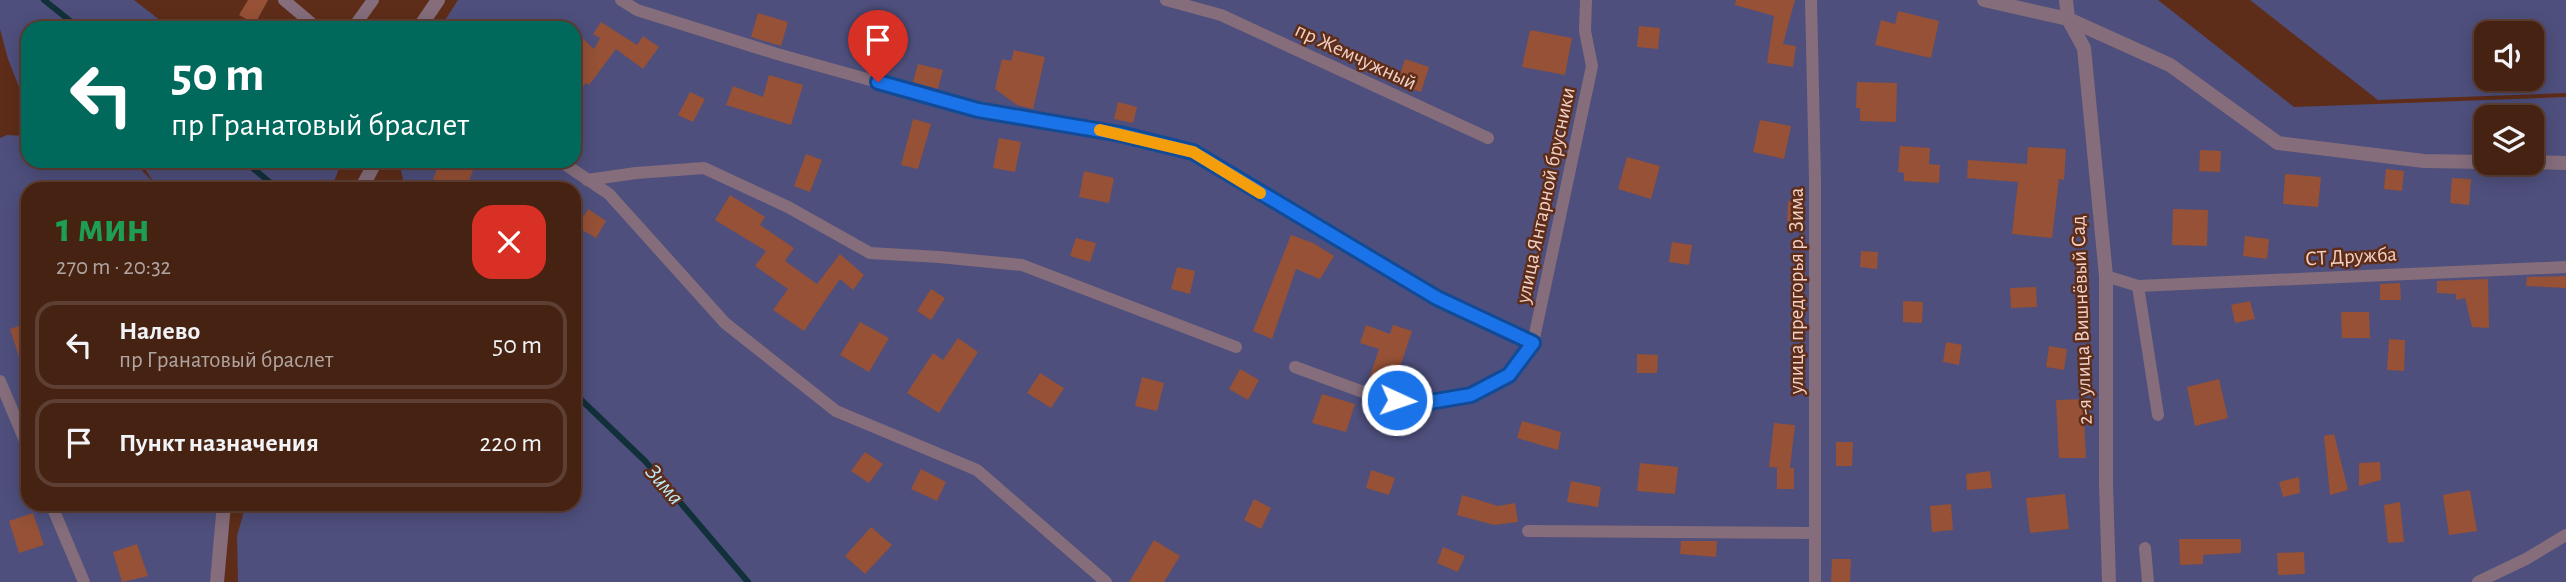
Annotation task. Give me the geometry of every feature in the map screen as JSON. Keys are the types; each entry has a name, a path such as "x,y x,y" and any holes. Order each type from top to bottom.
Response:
{"street":[{"path":"424,21 438,0"},
{"path":"1984,0 2068,19 2171,65 2278,144 2424,161 2474,162"},
{"path":"2066,0 2068,19"},
{"name":"2-я улица Вишнёвый Сад","path":"2068,19 2084,48 2106,276 2109,582"},
{"path":"2544,162 2566,163"},
{"path":"217,582 223,511"}],"lane":[{"path":"284,0 309,21"},
{"path":"358,21 373,0"},
{"path":"621,0 637,10 777,54 978,110 1120,134 1193,152 1437,298 1533,343"},
{"name":"пр Жемчужный","path":"1166,0 1221,15 1488,138"},
{"name":"улица Янтарной брусники","path":"1295,367 1377,397 1418,404 1471,395 1509,375 1533,343 1592,66 1586,31 1586,0"},
{"name":"улица предгорья р. Зима","path":"1811,0 1816,233 1815,582"},
{"path":"570,168 609,194 725,323 836,411 976,470 1106,582"},
{"path":"587,180 704,168 788,207 870,253 1022,265 1236,346"},
{"name":"СТ Дружба","path":"2106,276 2138,286 2566,267"},
{"path":"2138,286 2158,415"},
{"path":"0,381 21,431"},
{"path":"54,511 84,582"},
{"path":"1528,531 1814,533"},
{"path":"2478,582 2526,559 2566,535"},
{"path":"2145,548 2148,582"}],"shaded area":[{"path":"0,0 134,0 161,21 21,21 21,92 0,29"},
{"path":"458,0 2158,0 2294,107 2566,97 2566,582 238,582 237,536 244,511 581,511 581,182 404,182 400,168 581,168 581,21 444,21"},
{"path":"2250,0 2566,0 2566,93 2378,100"},
{"path":"7,135 21,136 21,168 140,168 153,182 21,182 21,511 218,511 210,582 0,582 0,138"},
{"path":"144,168 339,168 334,182 153,182"}],"building":[{"path":"248,0 268,0 257,21 250,21 239,15"},
{"path":"1736,0 1795,0 1783,44 1796,46 1793,67 1767,63 1774,16 1735,5"},
{"path":"1898,11 1939,21 1931,58 1875,45 1881,20 1895,24"},
{"path":"758,13 788,22 781,46 751,37"},
{"path":"601,22 637,45 643,36 659,47 643,69 616,49 589,85 586,83 581,89 581,37 594,49 600,38 593,34"},
{"path":"1639,26 1660,28 1658,49 1637,47"},
{"path":"1530,30 1572,38 1565,75 1522,67"},
{"path":"1014,50 1045,57 1033,109 1017,105 995,89 1002,59 1011,61"},
{"path":"1405,59 1429,67 1421,92 1397,84"},
{"path":"918,64 943,70 938,89 913,82"},
{"path":"769,75 803,85 791,125 726,105 733,86 763,97"},
{"path":"1857,82 1897,83 1896,122 1860,121 1860,108 1856,108"},
{"path":"690,92 705,99 693,122 678,115"},
{"path":"1118,102 1137,107 1133,123 1114,119"},
{"path":"913,119 931,124 918,169 901,165"},
{"path":"1760,120 1791,126 1784,159 1753,152"},
{"path":"999,138 1021,142 1015,172 993,168"},
{"path":"1900,146 1930,148 1929,164 1940,165 1939,183 1904,181 1904,173 1898,172"},
{"path":"2028,147 2066,149 2064,180 2059,179 2052,238 2012,234 2018,182 1967,178 1968,160 2027,164"},
{"path":"2200,150 2221,151 2220,172 2199,171"},
{"path":"806,154 822,160 810,192 794,186"},
{"path":"1627,157 1660,166 1651,199 1618,189"},
{"path":"437,168 474,168 469,182 440,182 433,179"},
{"path":"2386,169 2404,171 2402,191 2384,189"},
{"path":"1084,171 1114,178 1109,203 1079,197"},
{"path":"2285,174 2321,177 2318,207 2283,204"},
{"path":"2452,178 2471,179 2469,205 2450,203"},
{"path":"730,195 765,217 760,225 794,248 785,261 817,284 840,254 864,275 853,290 840,279 804,331 773,310 788,289 755,266 766,251 715,220"},
{"path":"1788,201 1804,202 1803,222 1787,221"},
{"path":"588,209 606,221 596,238 581,229 581,220"},
{"path":"2173,209 2208,210 2207,246 2172,245"},
{"path":"1291,235 1313,243 1334,256 1320,279 1296,269 1272,339 1253,331"},
{"path":"2245,236 2269,239 2267,259 2243,256"},
{"path":"1076,238 1096,243 1090,262 1070,256"},
{"path":"1672,242 1692,245 1689,265 1669,262"},
{"path":"1861,251 1878,252 1877,269 1860,267"},
{"path":"1177,267 1195,271 1190,294 1171,289"},
{"path":"2566,276 2566,288 2526,286 2527,277"},
{"path":"2488,279 2489,328 2472,327 2465,298 2456,300 2456,294 2437,293 2437,281"},
{"path":"2400,283 2401,300 2380,300 2380,284"},
{"path":"2036,287 2037,307 2011,308 2010,288"},
{"path":"931,289 945,298 931,320 917,311"},
{"path":"1903,301 1923,302 1922,323 1903,322"},
{"path":"2250,301 2255,319 2235,323 2231,305"},
{"path":"2341,312 2369,312 2370,338 2342,338"},
{"path":"860,322 889,338 869,372 840,355"},
{"path":"21,325 21,363 10,329"},
{"path":"1366,325 1390,334 1393,325 1412,331 1393,388 1369,379 1379,349 1360,343"},
{"path":"958,338 978,352 939,413 907,393 933,353 943,360"},
{"path":"2389,339 2405,340 2404,371 2387,370"},
{"path":"1946,342 1962,345 1959,365 1943,362"},
{"path":"2049,346 2067,349 2064,370 2046,367"},
{"path":"1637,354 1658,355 1657,373 1637,373"},
{"path":"1240,369 1259,380 1248,400 1229,389"},
{"path":"1040,373 1064,388 1051,408 1027,393"},
{"path":"1142,377 1164,383 1157,411 1135,406"},
{"path":"2219,379 2228,418 2195,426 2187,387"},
{"path":"1322,394 1355,404 1346,432 1312,423"},
{"path":"2083,399 2086,458 2059,458 2056,400"},
{"path":"1522,421 1561,432 1558,450 1517,438"},
{"path":"1774,423 1795,425 1790,468 1794,468 1794,489 1777,489 1777,468 1783,468 1769,467"},
{"path":"2334,434 2348,490 2330,495 2324,436"},
{"path":"1836,442 1853,442 1852,466 1836,466"},
{"path":"865,452 883,464 869,483 851,471"},
{"path":"2380,462 2381,480 2359,486 2359,463"},
{"path":"1640,463 1678,467 1675,494 1637,491"},
{"path":"921,469 946,482 937,501 911,489"},
{"path":"1371,470 1395,478 1389,495 1366,488"},
{"path":"1990,471 1992,488 1967,490 1966,474"},
{"path":"2299,477 2300,493 2283,497 2279,482"},
{"path":"1571,481 1601,487 1598,507 1567,502"},
{"path":"2470,490 2477,531 2449,535 2443,495"},
{"path":"2065,494 2069,529 2030,533 2026,498"},
{"path":"1462,495 1498,506 1515,503 1518,522 1494,525 1457,515"},
{"path":"1254,499 1271,508 1261,529 1244,520"},
{"path":"2400,502 2404,542 2388,543 2384,505"},
{"path":"1951,504 1953,530 1932,532 1930,506"},
{"path":"33,513 44,545 19,553 9,521"},
{"path":"871,527 892,545 865,574 845,556"},
{"path":"2179,539 2241,539 2241,553 2203,555 2203,564 2180,565"},
{"path":"1154,540 1180,556 1164,582 1129,582"},
{"path":"1681,541 1717,541 1716,557 1680,554"},
{"path":"137,544 148,576 122,582 113,552"},
{"path":"1443,547 1465,556 1458,572 1437,563"},
{"path":"2304,552 2305,574 2278,575 2277,553"},
{"path":"1832,559 1851,559 1850,582 1831,582"}],"waterway":[{"name":"Зима","path":"44,0 70,21"},
{"name":"Зима","path":"252,168 270,182"},
{"name":"Зима","path":"581,400 645,461 748,582"}],"slow traffic":[{"path":"1100,130 1193,152 1260,193"}],"route":[{"path":"878,82 978,110 1120,134 1193,152 1437,298 1533,343 1509,375 1471,395 1418,404 1397,400"}]}
